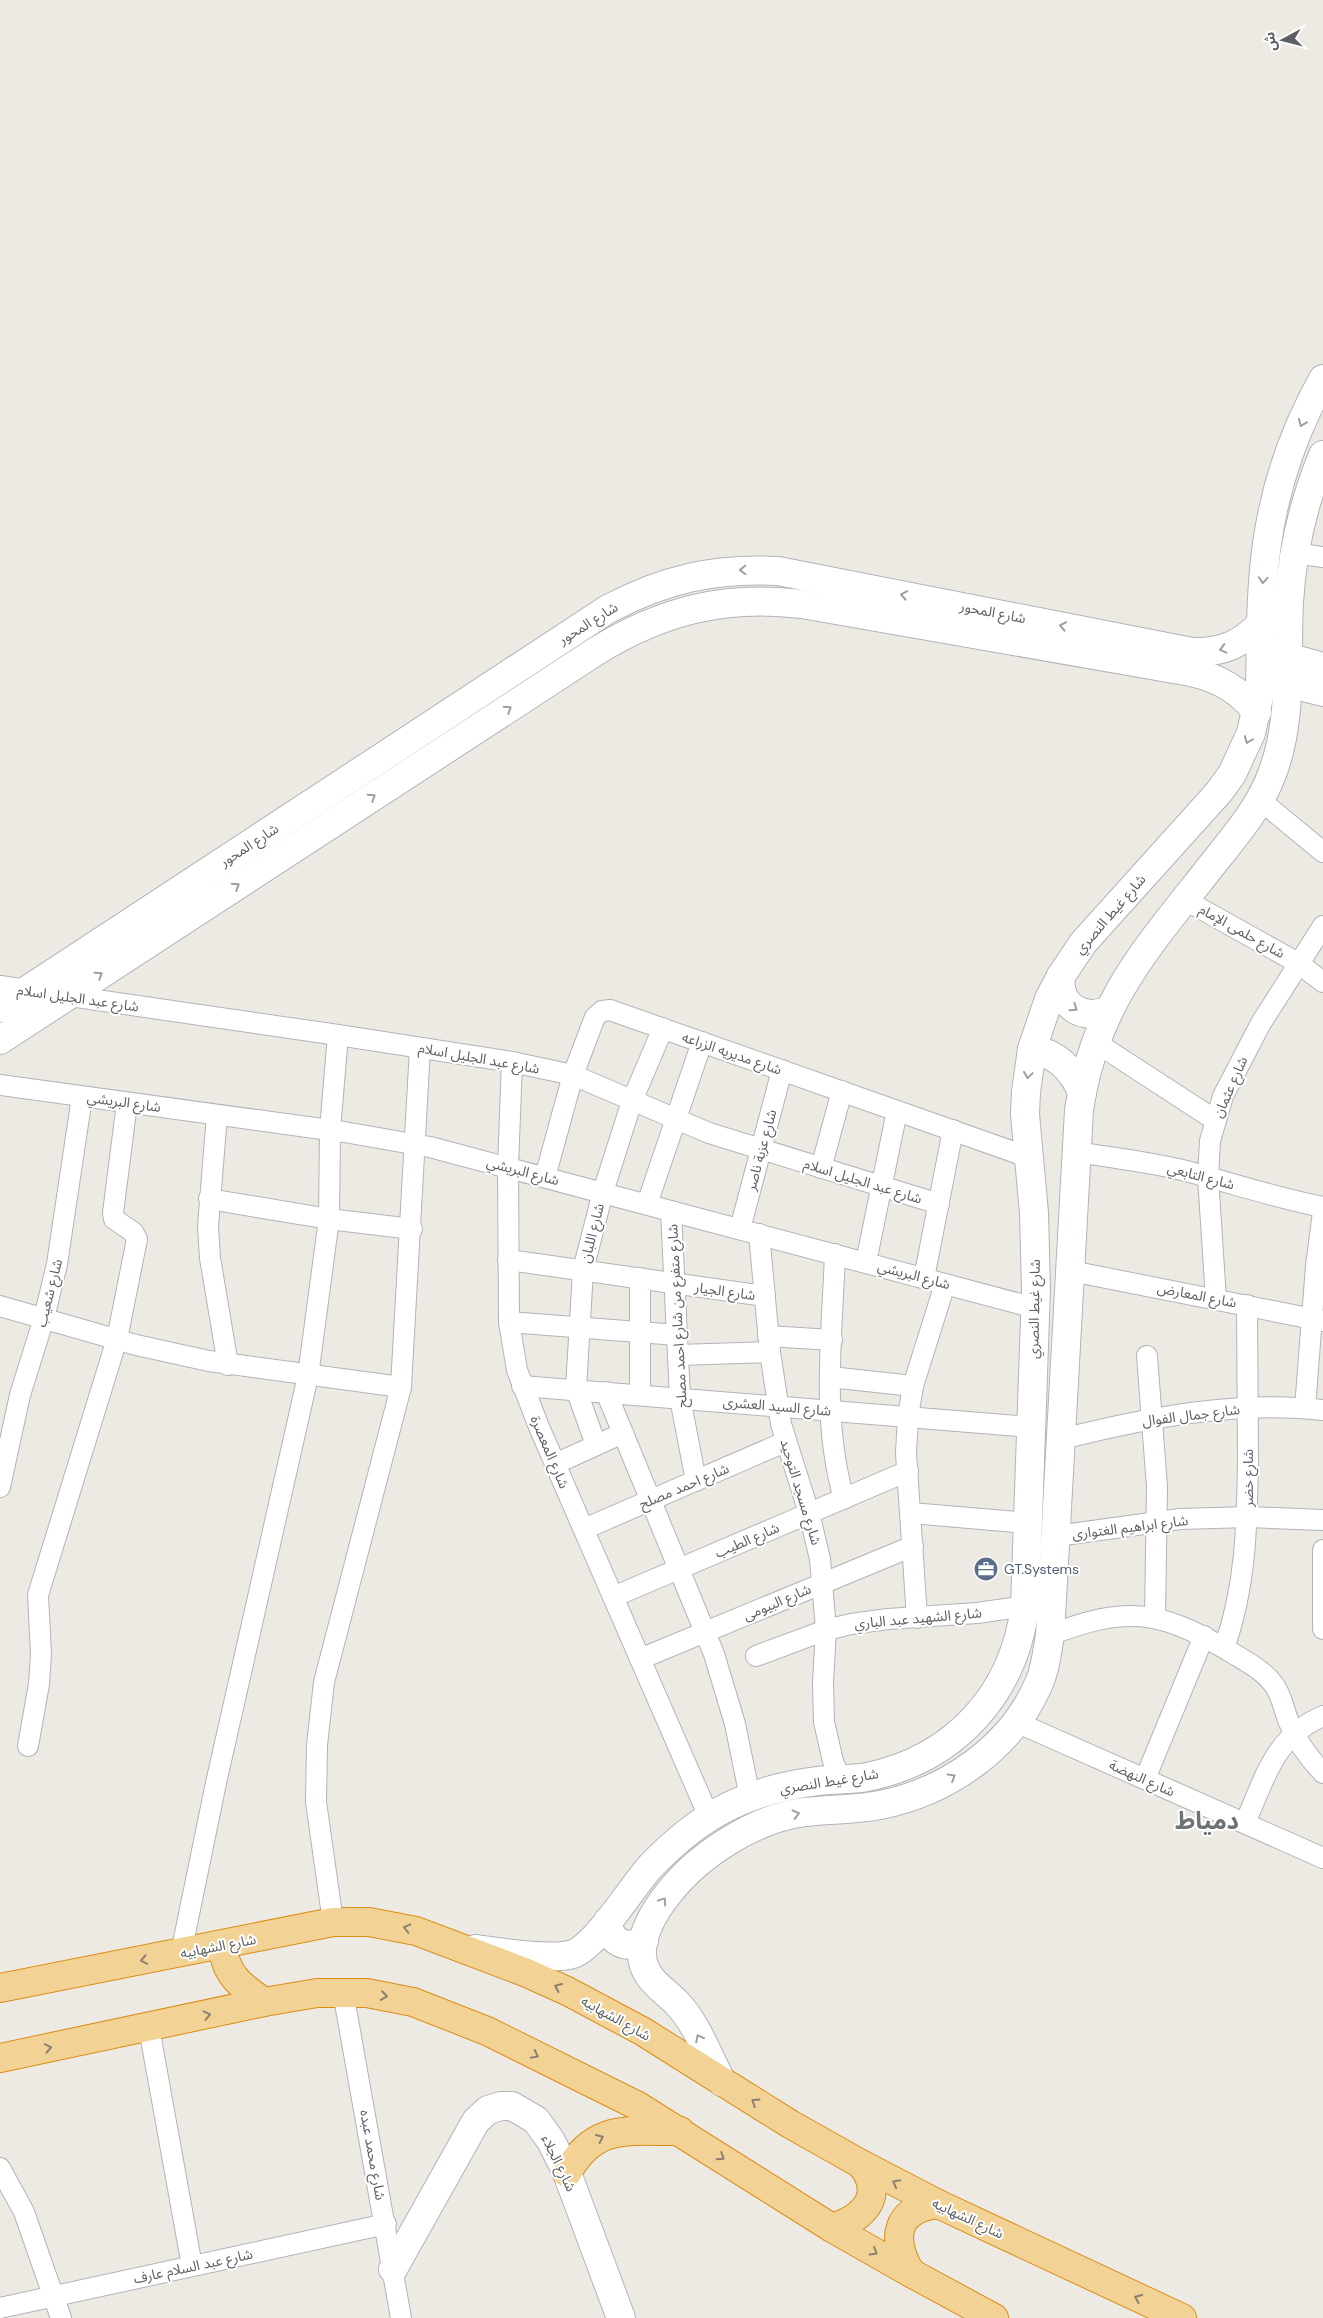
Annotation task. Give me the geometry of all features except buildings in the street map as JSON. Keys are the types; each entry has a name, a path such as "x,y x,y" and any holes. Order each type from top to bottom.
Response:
{"highway":[{"name":"شارع الشهابيه","path":"0,1988 181,1954 333,1922 364,1922 393,1925 416,1931 527,1973 592,2004 642,2030 722,2082 861,2164 938,2204 1182,2318"},
{"path":"223,1945 225,1962 232,1976 244,1988 264,2002"},
{"path":"0,2058 149,2028 264,2002 317,1993 367,1993 413,2002 461,2019 638,2106 832,2228 911,2274 994,2318"},
{"path":"567,2173 576,2156 588,2144 603,2136 620,2132 680,2131"},
{"path":"832,2228 848,2223 860,2215 868,2203 872,2189 869,2175 861,2164"},
{"path":"911,2274 898,2247 901,2227 913,2211 924,2206 938,2204"}],"main road":[{"name":"شارع غيط النصري","path":"463,1948 539,1956 572,1954 583,1948 608,1921 650,1868 668,1849 709,1818 750,1797 785,1786 866,1777 907,1765 938,1749 960,1733 978,1715 1004,1678 1018,1643 1025,1606 1035,1308 1035,1242 1028,1156 1026,1092 1032,1049 1043,1016 1061,976 1083,942 1219,792 1242,754 1257,712 1260,692 1267,543 1278,491 1297,433 1323,379"},
{"name":"شارع غيط النصري","path":"722,2082 690,2020 678,2004 652,1981 645,1969 642,1955 644,1941 656,1910 676,1884 700,1861 726,1844 764,1824 802,1812 880,1805 924,1792 965,1770 1001,1740 1030,1703 1040,1682 1050,1635 1077,1152 1082,1093 1095,1042 1109,1010 1132,968 1249,818 1272,774 1280,746 1287,670 1289,602 1295,552 1305,508 1323,455"},
{"name":"شارع المحور","path":"0,1008 608,609 662,584 720,571 778,571 1192,652 1219,651 1232,647 1243,640 1262,622"},
{"name":"شارع المحور","path":"0,1040 598,650 644,624 696,608 749,601 802,604 1191,672 1228,685 1239,692 1257,712"},
{"path":"1287,670 1323,667"},
{"path":"1287,670 1323,692"},
{"path":"1061,976 1060,990 1071,1007 1089,1015 1109,1010"},
{"path":"1032,1049 1049,1054 1064,1063 1075,1077 1082,1093"},
{"path":"608,1921 610,1933 619,1943 631,1945 644,1941"},
{"name":"شارع الجلاء","path":"394,2269 476,2120 488,2110 501,2106 512,2106 536,2120 551,2141 567,2173 621,2318"}],"street":[{"path":"1295,552 1323,557"},
{"path":"1260,800 1323,852"},
{"name":"شارع حلمى الإمام","path":"1185,900 1298,963 1323,982"},
{"name":"شارع عثمان","path":"1216,1299 1208,1177 1208,1159 1215,1120 1223,1096 1260,1023 1323,926"},
{"name":"شارع عبد الجليل اسلام","path":"0,986 512,1062 573,1075 675,1120 761,1150 939,1204"},
{"name":"شارع مديريه الزراعه","path":"545,1177 573,1075 595,1016 602,1011 610,1010 1028,1156"},
{"name":"شارع اللبان","path":"596,1445 576,1389 583,1270 603,1192 632,1101 663,1028"},
{"path":"181,1954 218,1773 308,1376 328,1219 330,1130 338,1035"},
{"path":"647,1204 702,1042"},
{"path":"1095,1042 1215,1120"},
{"path":"333,1922 316,1802 317,1745 324,1682 401,1387 412,1229 414,1144 420,1048"},
{"name":"شارع المعصرة","path":"512,1062 508,1167 508,1260 509,1322 513,1354 522,1386 709,1818"},
{"name":"شارع عزبة ناصر","path":"749,1232 761,1150 782,1070"},
{"name":"شارع البريشي","path":"0,1085 330,1130 414,1144 603,1192 1035,1308"},
{"path":"821,1168 842,1091"},
{"name":"شارع شعيب","path":"0,1487 20,1395 44,1318 63,1230 82,1097"},
{"path":"28,1746 39,1684 41,1654 38,1595 117,1339 137,1239 133,1232 114,1219 113,1213 127,1103"},
{"path":"866,1262 897,1111"},
{"path":"217,1115 208,1226 210,1258 228,1364"},
{"path":"924,1278 953,1130"},
{"name":"شارع التابعي","path":"1077,1152 1154,1164 1277,1197 1323,1207"},
{"path":"209,1199 328,1219 412,1229"},
{"name":"شارع متفرع من شارع احمد مصلح","path":"672,1211 680,1398 696,1481"},
{"path":"1314,1409 1318,1320 1316,1266 1323,1212"},
{"name":"شارع مسجد التوحيد","path":"749,1232 765,1296 777,1406 785,1442 809,1513 823,1583 826,1630 823,1692 824,1722 830,1751 840,1779"},
{"path":"835,1254 829,1410 833,1455 844,1499"},
{"name":"شارع الجيار","path":"508,1260 765,1296"},
{"name":"شارع المعارض","path":"1071,1271 1318,1320"},
{"path":"640,1278 640,1394"},
{"path":"917,1618 908,1471 908,1417 913,1386 945,1284"},
{"name":"شارع خضر","path":"1224,1648 1240,1590 1248,1517 1246,1305"},
{"path":"0,1306 172,1354 308,1376 401,1387"},
{"path":"509,1322 640,1332 677,1345 769,1344 832,1340"},
{"path":"1147,1356 1153,1419 1158,1520 1155,1617"},
{"path":"830,1377 913,1386"},
{"name":"شارع السيد العشرى","path":"522,1386 640,1394 1031,1427"},
{"path":"606,1392 705,1632 731,1707 750,1797"},
{"name":"شارع جمال الفوال","path":"1062,1439 1153,1419 1248,1408 1314,1409"},
{"path":"555,1464 623,1433"},
{"name":"شارع احمد مصلح","path":"584,1529 785,1442"},
{"name":"شارع الطيب","path":"613,1596 908,1471"},
{"path":"910,1513 1028,1523"},
{"name":"شارع ابراهيم الغتوارى","path":"1056,1536 1158,1520 1248,1517 1323,1520"},
{"name":"شارع البيومى","path":"640,1659 913,1546"},
{"path":"1323,1550 1323,1629"},
{"name":"شارع الشهيد عبد الباري","path":"756,1656 826,1630 876,1620 976,1613 1025,1606"},
{"path":"1050,1635 1080,1624 1104,1618 1130,1615 1155,1617 1204,1636 1251,1664 1276,1687 1293,1733 1310,1759 1323,1773"},
{"path":"1145,1779 1204,1636"},
{"path":"1245,1823 1276,1755 1293,1733 1323,1716"},
{"name":"شارع النهضة","path":"1016,1722 1323,1858"},
{"name":"شارع محمد عبده","path":"343,1992 402,2318"},
{"path":"149,2028 192,2266"},
{"path":"0,2168 24,2212 61,2318"},
{"name":"شارع عبد السلام عارف","path":"0,2308 386,2224"}],"place":[{"name":"GT.Systems","path":"986,1569"}],"district":[{"name":"دمياط","path":"1207,1821"}]}
